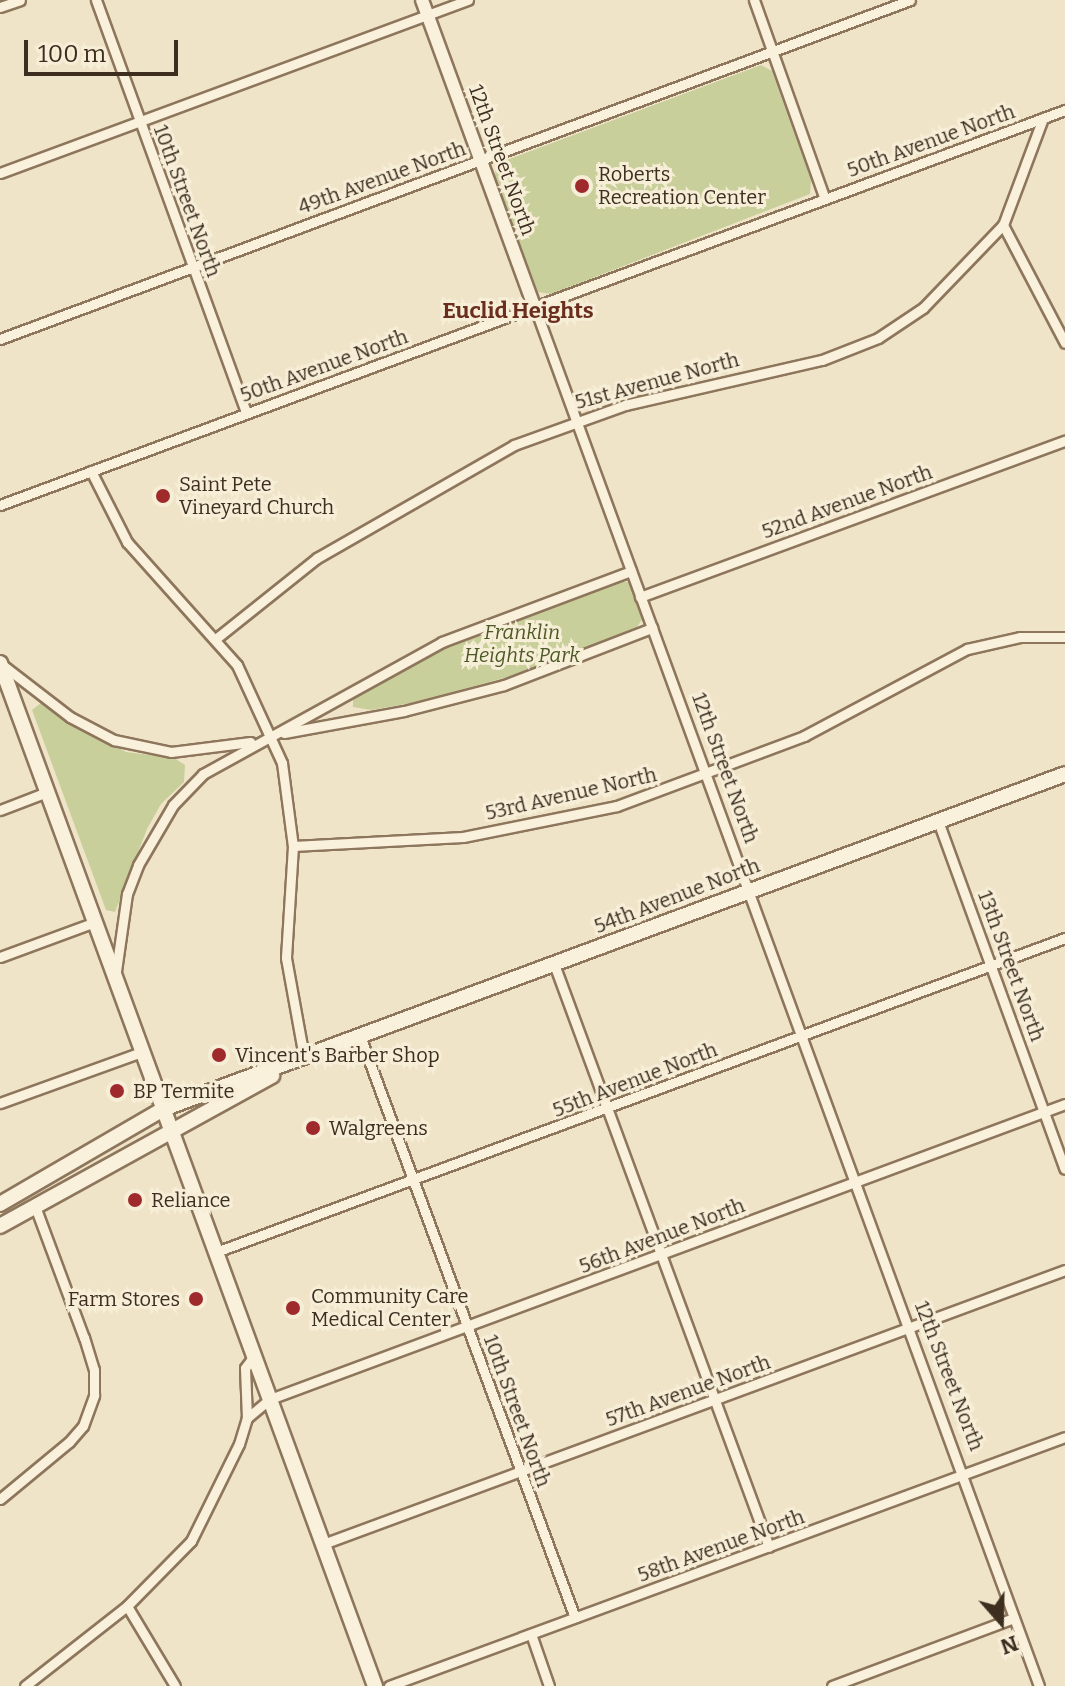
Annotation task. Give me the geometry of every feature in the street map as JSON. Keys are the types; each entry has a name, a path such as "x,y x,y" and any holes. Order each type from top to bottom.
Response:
{"main road":[{"path":"0,663 375,1686"},
{"name":"54th Avenue North","path":"0,1204 163,1109 1065,774"},
{"name":"54th Avenue North","path":"0,1226 304,1057"}],"street":[{"path":"0,7 20,0"},
{"name":"10th Street North","path":"96,0 246,413"},
{"name":"12th Street North","path":"422,0 965,1475 1039,1686"},
{"path":"0,173 468,0"},
{"path":"754,0 825,199"},
{"name":"49th Avenue North","path":"0,339 910,0"},
{"name":"50th Avenue North","path":"0,505 1065,110"},
{"name":"51st Avenue North","path":"218,637 317,558 399,507 514,445 577,421 675,391 852,350 923,308 1003,225 1043,118"},
{"path":"1003,225 1065,343"},
{"name":"52nd Avenue North","path":"640,597 1065,441"},
{"path":"91,471 109,512 142,562 218,637 258,702 271,736 285,777 293,846 286,958 304,1057"},
{"path":"116,979 127,894 151,836 203,774 471,629 631,571"},
{"path":"0,663 70,717 134,746 190,752 404,711 504,685 652,628"},
{"name":"53rd Avenue North","path":"293,846 386,845 506,830 617,806 706,776 837,720 967,649 1020,637 1065,637"},
{"path":"0,810 47,792"},
{"name":"13th Street North","path":"938,821 1065,1169"},
{"path":"0,957 95,922"},
{"name":"55th Avenue North","path":"216,1252 414,1182 1065,938"},
{"path":"554,964 769,1547"},
{"name":"10th Street North","path":"360,1036 575,1618"},
{"path":"0,1103 142,1052"},
{"name":"56th Avenue North","path":"247,1418 270,1399 1065,1104"},
{"path":"0,1499 69,1442 83,1426 94,1395 84,1338 35,1206"},
{"name":"57th Avenue North","path":"323,1544 1065,1270"},
{"path":"25,1686 127,1606 191,1541 228,1475 247,1418 245,1368 254,1356"},
{"name":"58th Avenue North","path":"389,1686 1065,1437"},
{"path":"127,1606 175,1686"},
{"path":"832,1686 1014,1618"},
{"path":"531,1634 549,1686"}],"green space":[{"path":"761,65 772,71 811,180 810,194 551,294 538,292 495,176 496,164"},
{"name":"Franklin Heights Park","path":"620,582 628,582 633,589 643,618 637,627 529,671 417,702 371,710 353,707 353,697 362,691 461,640"},
{"path":"41,703 126,752 174,758 185,765 184,782 161,804 147,829 115,912 106,910 32,710"}],"place":[{"name":"Roberts Recreation Center","path":"582,186"},
{"name":"Saint Pete Vineyard Church","path":"163,496"},
{"name":"Vincent's Barber Shop","path":"219,1055"},
{"name":"BP Termite","path":"117,1091"},
{"name":"Walgreens","path":"313,1128"},
{"name":"Reliance","path":"135,1200"},
{"name":"Farm Stores","path":"196,1299"},
{"name":"Community Care Medical Center","path":"293,1308"}],"district":[{"name":"Euclid Heights","path":"518,311"}]}
